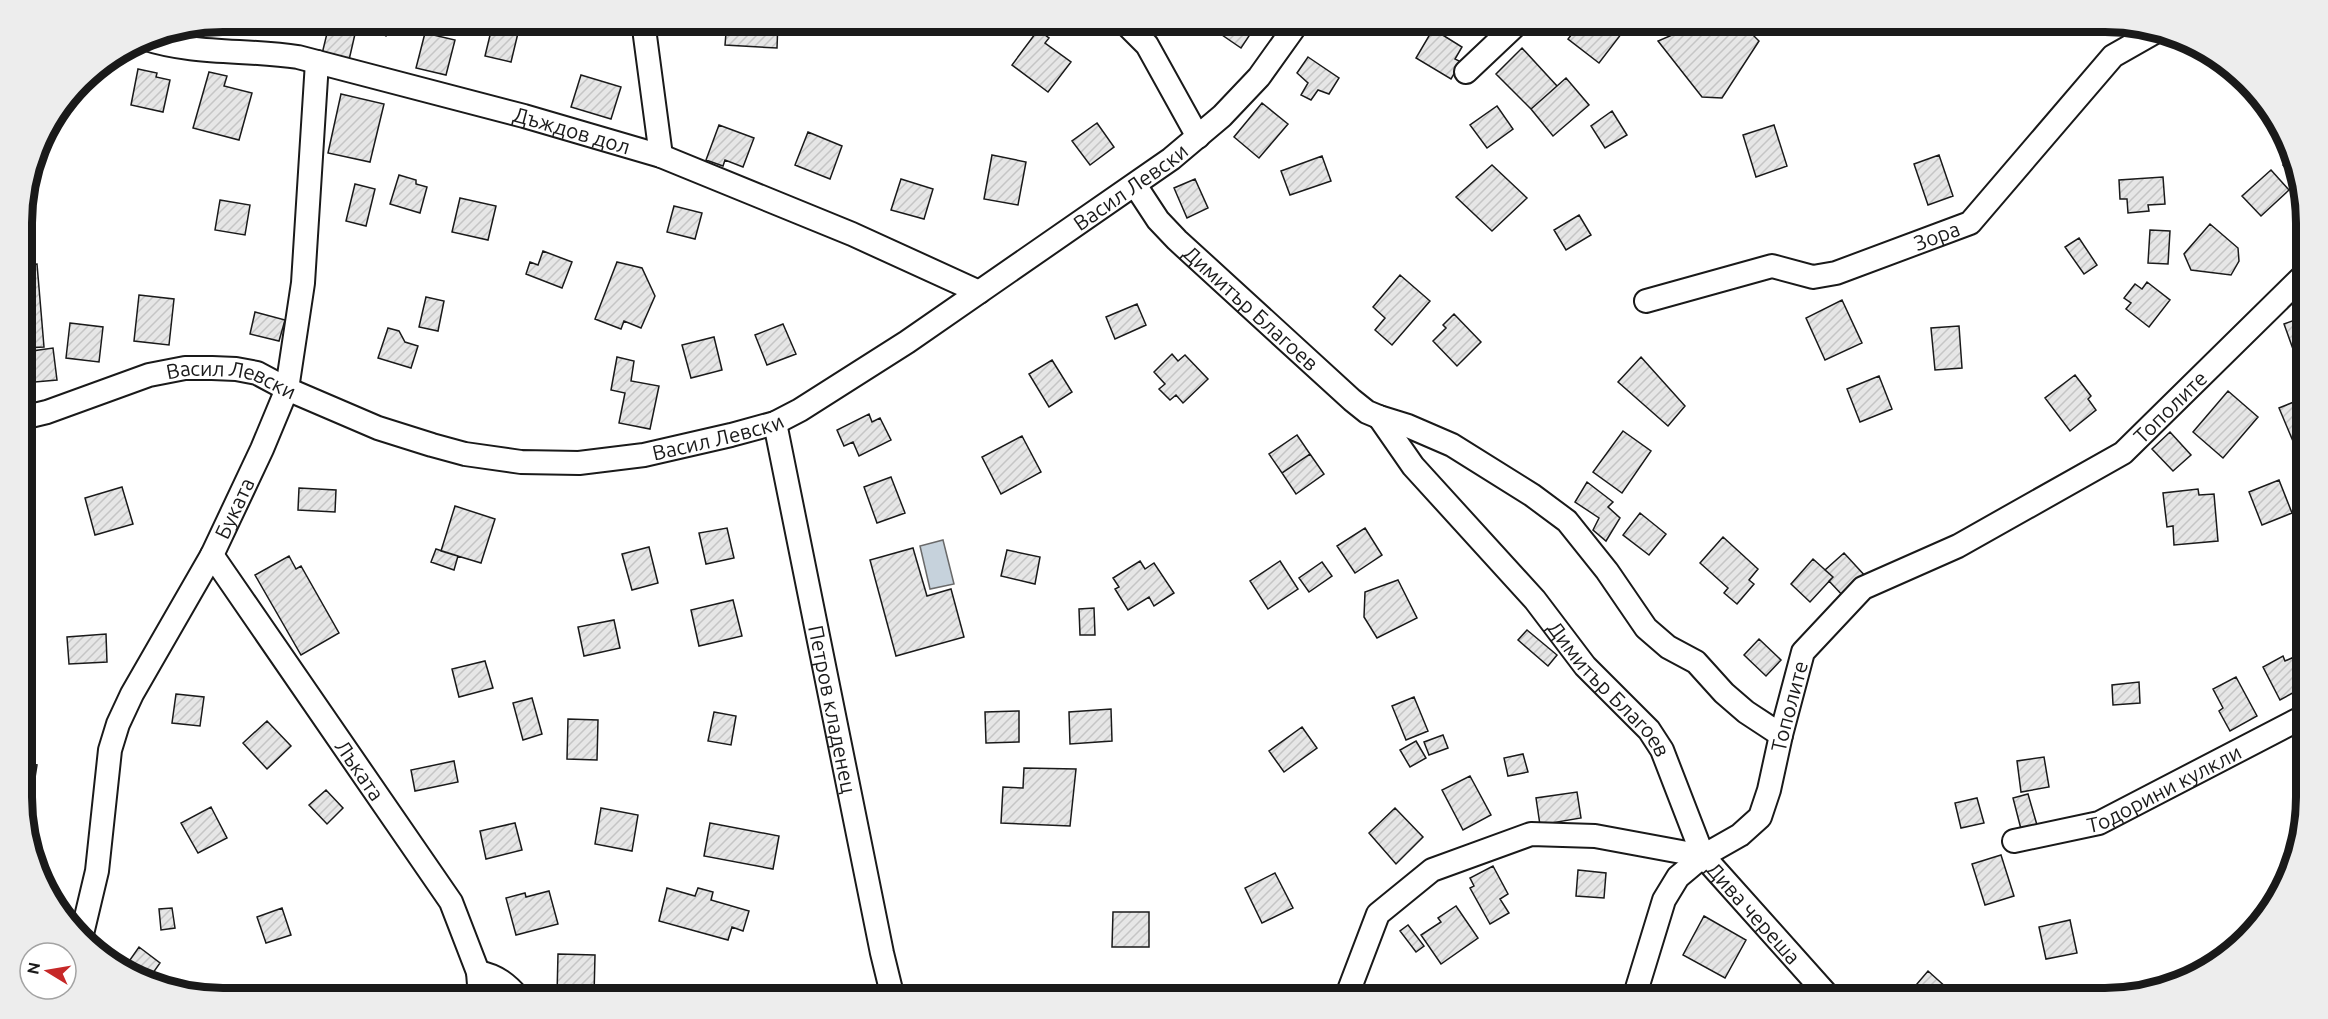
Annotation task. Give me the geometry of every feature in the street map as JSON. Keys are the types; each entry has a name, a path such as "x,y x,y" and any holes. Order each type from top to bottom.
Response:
{"street":[{"path":"645,32 661,156"},
{"path":"1134,32 1147,45 1198,137"},
{"path":"1146,32 1147,45"},
{"name":"Васил Левски","path":"32,416 149,375 185,368 257,373 287,389 378,428 465,454 521,462 579,463 644,455 775,423 844,383 1135,185 1222,116 1259,77 1291,32"},
{"path":"1466,72 1508,32"},
{"name":"Зора","path":"1646,301 1772,266 1813,276 1836,273 1970,223 2113,56 2148,36"},
{"name":"Дъждов дол","path":"160,42 186,49 275,54 317,62 524,116 661,156 862,238 980,292"},
{"name":"Буката","path":"84,927 97,871 110,750 118,724 132,694 212,555 287,389 303,283 317,62"},
{"name":"Димитър Благоев","path":"1135,185 1158,220 1177,240 1367,412 1452,445 1532,495 1567,521 1607,571 1646,628 1668,647 1696,662 1724,693 1746,712 1780,735"},
{"name":"Тополите","path":"1703,856 1740,835 1760,817 1769,790 1780,735 1803,651 1863,588 1958,546 2123,453 2296,283"},
{"name":"Димитър Благоев","path":"1379,417 1413,466 1535,600 1585,666 1649,730 1662,750 1703,856"},
{"name":"Петров кладенец","path":"775,423 890,988"},
{"name":"Лъката","path":"212,555 451,902 478,972 479,988"},
{"name":"Тодорини кулкли","path":"2014,841 2099,823 2296,721"},
{"path":"1350,987 1378,914 1432,870 1532,834 1595,836 1703,856"},
{"path":"1637,987 1664,900 1678,877 1703,856"},
{"name":"Дива череша","path":"1703,856 1820,987"},
{"path":"478,972 490,974 510,988"}],"shaded area":[{"path":"943,540 954,584 930,589 920,546"}],"building":[{"path":"327,32 355,32 349,60 322,54"},
{"path":"491,32 518,33 511,62 485,56"},
{"path":"726,32 778,32 777,48 725,45"},
{"path":"1037,32 1041,32 1049,38 1045,43 1071,62 1048,92 1012,65"},
{"path":"1218,32 1252,32 1241,48"},
{"path":"1431,32 1438,32 1462,47 1455,59 1461,62 1451,79 1416,58"},
{"path":"1573,32 1622,33 1599,63 1568,39"},
{"path":"1679,32 1750,32 1759,41 1722,98 1702,97 1658,41"},
{"path":"425,33 455,40 446,75 416,68"},
{"path":"1522,48 1557,86 1531,109 1496,74"},
{"path":"1308,57 1339,78 1329,94 1318,90 1311,100 1301,95 1308,83 1297,73"},
{"path":"138,69 157,73 156,77 170,80 163,112 131,105"},
{"path":"209,72 227,76 224,86 252,93 239,140 193,128"},
{"path":"581,75 621,87 611,119 571,107"},
{"path":"1566,78 1589,105 1553,136 1531,109"},
{"path":"341,94 384,104 370,162 328,153"},
{"path":"1262,103 1288,124 1259,158 1234,137"},
{"path":"1497,106 1513,129 1487,148 1470,125"},
{"path":"1612,111 1627,135 1605,148 1591,126"},
{"path":"1097,123 1114,147 1090,165 1072,141"},
{"path":"719,125 754,138 743,167 725,160 723,166 706,160"},
{"path":"1774,125 1787,166 1756,177 1743,135"},
{"path":"808,132 842,146 830,179 795,165"},
{"path":"992,155 1026,162 1018,205 984,199"},
{"path":"1939,155 1953,196 1928,205 1914,164"},
{"path":"1322,156 1331,181 1290,195 1281,171"},
{"path":"1492,165 1527,198 1492,231 1456,197"},
{"path":"2271,170 2289,190 2261,216 2242,196"},
{"path":"399,175 416,180 416,184 427,187 420,213 390,204"},
{"path":"2163,177 2165,204 2148,205 2149,211 2128,213 2127,199 2120,199 2119,180"},
{"path":"901,179 933,189 924,219 891,210"},
{"path":"1195,179 1208,208 1187,218 1174,188"},
{"path":"355,184 375,189 366,226 346,221"},
{"path":"460,198 496,206 488,240 452,232"},
{"path":"220,200 250,205 245,235 215,230"},
{"path":"674,206 702,213 695,239 667,232"},
{"path":"1579,215 1591,235 1566,250 1554,230"},
{"path":"2210,224 2238,248 2239,261 2231,275 2191,270 2184,254"},
{"path":"2150,230 2170,231 2168,264 2148,263"},
{"path":"2079,238 2097,265 2084,274 2065,247"},
{"path":"543,251 572,262 562,288 526,274 530,262 538,265"},
{"path":"617,262 642,268 655,296 641,328 624,321 621,329 595,319"},
{"path":"32,264 37,264 44,347 32,348"},
{"path":"1400,275 1430,301 1392,345 1375,330 1385,318 1373,307"},
{"path":"2147,282 2170,300 2149,327 2126,309 2131,303 2124,298 2135,284 2142,289"},
{"path":"139,295 174,299 169,345 134,341"},
{"path":"426,297 444,301 438,331 419,327"},
{"path":"1842,300 1862,343 1825,360 1806,318"},
{"path":"1137,304 1146,325 1115,339 1106,317"},
{"path":"255,312 285,320 279,341 250,334"},
{"path":"1454,314 1481,342 1457,366 1433,341 1446,328 1443,325"},
{"path":"2296,320 2296,357 2284,324"},
{"path":"70,323 103,327 99,362 66,358"},
{"path":"783,324 796,354 767,365 755,335"},
{"path":"1959,326 1962,368 1935,370 1931,328"},
{"path":"388,328 399,331 405,342 418,346 411,368 378,358"},
{"path":"714,337 722,370 691,378 682,345"},
{"path":"53,348 57,380 35,382 32,351"},
{"path":"1172,354 1178,361 1185,355 1208,379 1183,403 1176,395 1170,400 1159,389 1165,384 1154,372"},
{"path":"617,357 634,361 631,381 659,386 650,429 619,423 625,393 611,390"},
{"path":"1641,357 1685,406 1668,426 1618,382"},
{"path":"1052,360 1072,392 1049,407 1029,374"},
{"path":"2075,375 2091,396 2088,399 2096,410 2070,431 2045,398"},
{"path":"1879,376 1892,409 1860,422 1847,389"},
{"path":"2228,391 2258,417 2223,458 2193,432"},
{"path":"2296,401 2296,448 2279,408"},
{"path":"869,414 872,422 880,418 891,440 859,456 853,442 844,446 837,430"},
{"path":"1623,431 1651,451 1622,493 1593,472"},
{"path":"2170,432 2191,455 2173,471 2152,449"},
{"path":"1297,435 1310,454 1282,473 1269,454"},
{"path":"1022,436 1041,472 1001,494 982,457"},
{"path":"1310,454 1324,474 1296,494 1282,473"},
{"path":"891,477 905,513 877,523 864,487"},
{"path":"2279,480 2292,513 2262,525 2249,492"},
{"path":"1587,482 1613,502 1608,507 1620,518 1606,541 1593,530 1599,518 1575,502"},
{"path":"122,487 133,524 95,535 85,498"},
{"path":"299,488 336,490 335,512 298,510"},
{"path":"2198,489 2199,495 2214,494 2218,541 2174,545 2173,526 2167,527 2163,493"},
{"path":"455,506 495,519 481,563 441,551"},
{"path":"1640,513 1666,534 1649,555 1623,535"},
{"path":"727,528 734,558 706,564 699,533"},
{"path":"1365,528 1382,555 1355,573 1337,546"},
{"path":"1723,537 1758,569 1749,580 1754,584 1737,604 1724,593 1728,588 1700,563"},
{"path":"649,547 658,583 632,590 622,554"},
{"path":"913,548 927,596 951,589 964,637 896,656 870,560"},
{"path":"436,549 458,556 454,570 431,562"},
{"path":"1007,550 1040,557 1035,584 1001,576"},
{"path":"1844,553 1867,578 1845,598 1829,581 1833,577 1825,570"},
{"path":"289,556 296,569 301,566 339,633 301,655 255,575"},
{"path":"1813,559 1833,577 1810,602 1791,584"},
{"path":"1140,561 1145,569 1154,563 1174,593 1154,606 1149,597 1128,610 1115,589 1119,587 1113,578"},
{"path":"1280,561 1298,589 1268,609 1250,581"},
{"path":"1322,562 1332,576 1309,592 1299,578"},
{"path":"1398,580 1417,618 1377,638 1364,617 1365,592"},
{"path":"733,600 742,636 699,646 691,610"},
{"path":"1094,608 1095,635 1080,635 1079,609"},
{"path":"614,620 620,648 584,656 578,627"},
{"path":"1527,630 1557,655 1548,666 1518,640"},
{"path":"106,634 107,662 69,664 67,637"},
{"path":"1759,639 1781,660 1766,676 1744,655"},
{"path":"2283,656 2285,661 2294,657 2296,691 2280,700 2263,667"},
{"path":"485,661 493,688 459,697 452,669"},
{"path":"2236,677 2257,716 2230,731 2219,711 2223,708 2213,689"},
{"path":"2139,682 2140,703 2113,705 2112,685"},
{"path":"176,694 204,697 200,726 172,723"},
{"path":"1414,697 1428,731 1406,740 1392,706"},
{"path":"532,698 542,734 523,740 513,703"},
{"path":"1111,709 1112,741 1070,744 1069,712"},
{"path":"1019,711 1019,742 986,743 985,712"},
{"path":"714,712 736,716 731,745 708,741"},
{"path":"568,719 598,720 597,760 567,759"},
{"path":"267,721 291,746 267,769 243,743"},
{"path":"1302,727 1317,748 1284,772 1269,751"},
{"path":"1443,735 1448,748 1429,755 1424,742"},
{"path":"1416,741 1426,758 1410,767 1400,750"},
{"path":"1523,754 1528,772 1508,776 1504,758"},
{"path":"2044,757 2049,787 2021,792 2017,761"},
{"path":"454,761 458,782 415,791 411,770"},
{"path":"32,764 37,765 32,797"},
{"path":"1024,768 1076,769 1070,826 1001,823 1003,787 1023,788"},
{"path":"1470,776 1491,815 1463,830 1442,790"},
{"path":"326,790 343,808 327,824 309,805"},
{"path":"1577,792 1581,818 1540,825 1536,798"},
{"path":"2028,794 2037,825 2021,829 2013,798"},
{"path":"1977,798 1984,823 1961,828 1955,803"},
{"path":"211,807 227,838 198,853 181,823"},
{"path":"601,808 638,815 632,851 595,844"},
{"path":"1395,808 1423,837 1396,864 1369,833"},
{"path":"515,823 522,850 486,859 480,831"},
{"path":"710,823 779,836 773,869 704,856"},
{"path":"2001,855 2014,896 1985,905 1972,864"},
{"path":"1493,866 1508,894 1500,899 1509,913 1490,924 1470,888 1474,886 1470,878"},
{"path":"1578,870 1606,873 1604,898 1576,896"},
{"path":"1275,873 1293,908 1262,923 1245,888"},
{"path":"667,888 695,896 698,888 713,892 711,900 749,911 743,931 732,927 728,940 659,921"},
{"path":"549,891 558,924 516,935 506,898 525,893 526,897"},
{"path":"1456,906 1478,938 1441,964 1421,935 1441,922 1438,918"},
{"path":"172,908 175,928 161,930 159,909"},
{"path":"282,908 291,935 266,943 257,917"},
{"path":"1113,912 1149,912 1149,947 1112,947"},
{"path":"1704,916 1746,940 1725,978 1683,955"},
{"path":"2070,920 2077,953 2046,959 2039,927"},
{"path":"1408,925 1424,946 1416,952 1400,931"},
{"path":"139,947 160,963 152,974 128,963"},
{"path":"558,954 595,955 594,988 557,988"},
{"path":"1928,971 1946,987 1914,987"}]}
